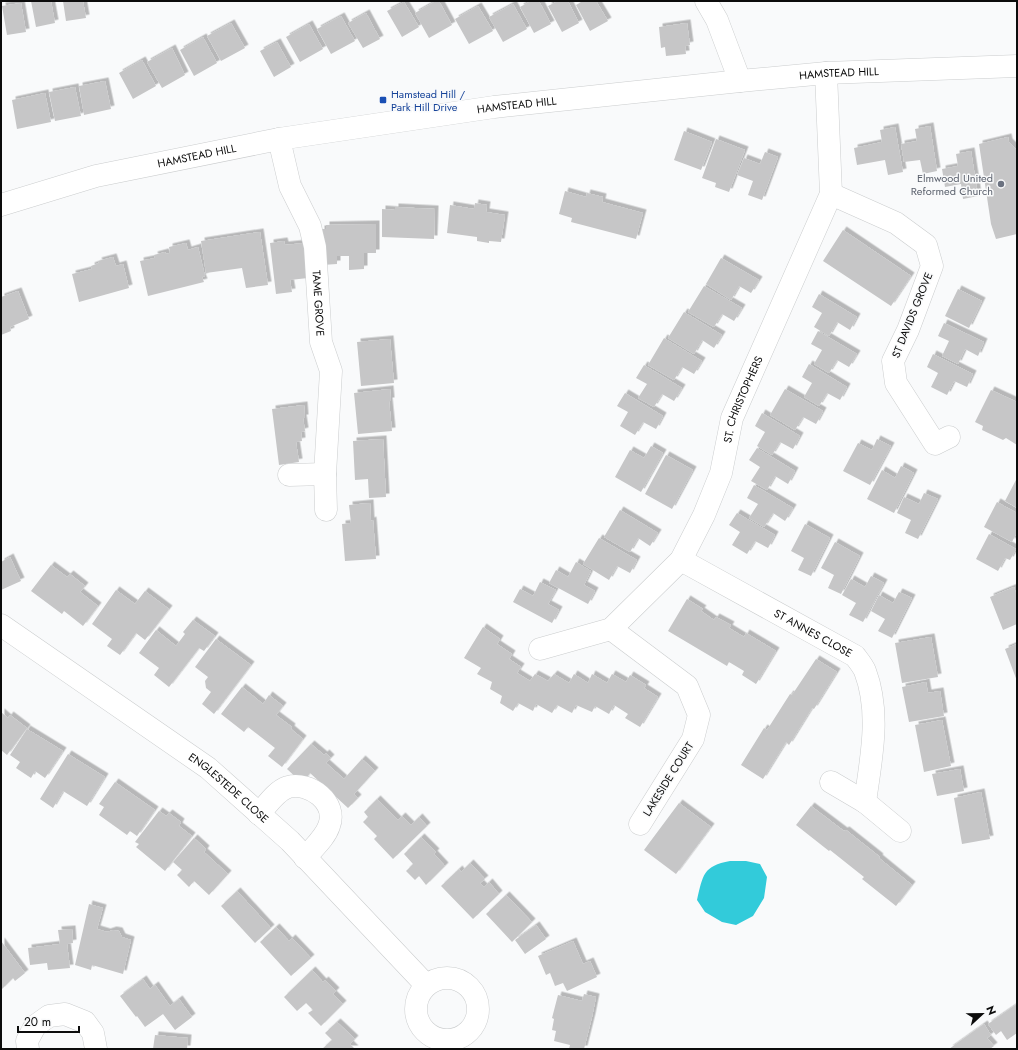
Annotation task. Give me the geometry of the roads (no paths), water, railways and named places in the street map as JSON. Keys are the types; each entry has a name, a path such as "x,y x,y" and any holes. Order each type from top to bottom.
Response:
{"street":[{"path":"706,1 717,20 740,80"},
{"name":"HAMSTEAD HILL","path":"1,205 96,176 279,139 494,107 740,80 826,73 1017,66"},
{"name":"ST. CHRISTOPHERS","path":"611,630 681,560 704,514 721,473 732,418 831,194 826,73"},
{"name":"TAME GROVE","path":"279,139 290,186 310,226 315,247 321,342 331,371 324,474 326,510"},
{"name":"ST DAVIDS GROVE","path":"831,194 896,223 926,245 932,266 908,330 893,361 896,383 935,444 949,437"},
{"path":"289,475 324,474"},
{"name":"ST ANNES CLOSE","path":"681,560 855,656 864,670 872,700 874,735 866,802"},
{"name":"ENGLESTEDE CLOSE","path":"1,625 208,768 290,841 426,985"},
{"path":"540,649 611,630"},
{"name":"LAKESIDE COURT","path":"611,630 687,686 699,715 693,739 640,824"},
{"path":"831,782 866,802 900,831"},
{"path":"260,814 274,797 290,787 311,789 321,797 329,806 331,817 330,825 326,833 305,858"},
{"path":"28,1049 27,1041 35,1026 48,1016 65,1014 85,1022 93,1033 96,1049"}],"water":[{"path":"730,861 746,861 760,864 767,877 764,898 753,916 736,925 722,922 705,912 697,900 703,878 709,869 721,863"}],"place":[{"name":"Hamstead Hill / Park Hill Drive","path":"383,100"},
{"name":"Elmwood United Reformed Church","path":"1001,184"}]}
